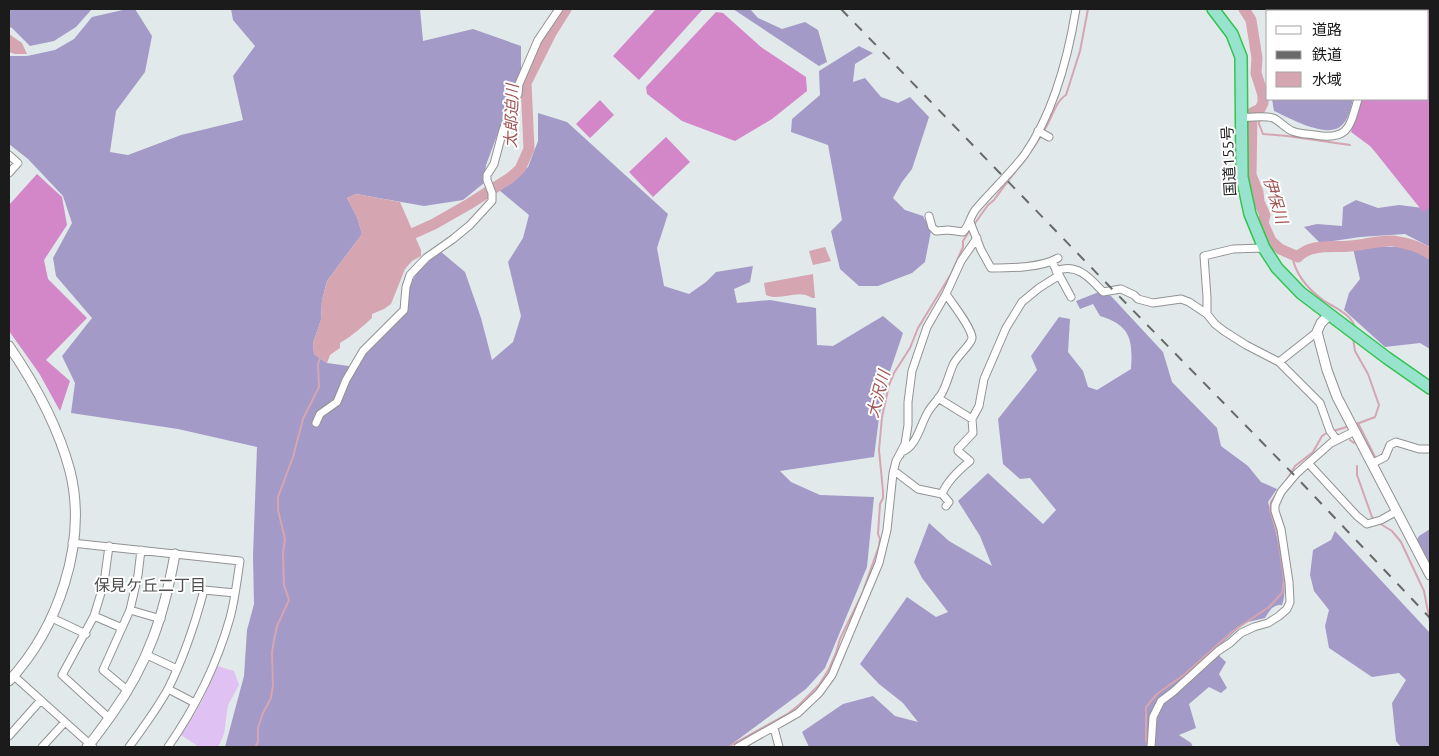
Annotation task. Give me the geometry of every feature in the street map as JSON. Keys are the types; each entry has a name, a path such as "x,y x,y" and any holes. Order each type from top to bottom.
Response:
{"highway":[{"name":"国道155号","path":"1213,9 1232,34 1241,57 1244,117 1243,184 1250,214 1264,248 1277,268 1301,294 1430,388"}],"street":[{"path":"316,423 320,414 337,402 346,380 364,351 404,310 406,287 410,275 426,258 453,239 484,211 492,201 492,193 486,180 494,164 503,130 517,95 519,84 549,22 559,9"},
{"path":"929,216 932,227 936,231 963,232 976,208 1016,165 1039,132 1051,103 1062,71 1076,9"},
{"path":"1244,117 1270,117 1281,122 1292,131 1324,137 1338,136 1350,125 1358,100"},
{"path":"1039,132 1049,137"},
{"path":"9,156 18,163 9,173"},
{"path":"970,222 981,250 991,268 1009,268 1055,260 1057,273 1070,297"},
{"path":"738,747 798,713 827,684 832,675 879,563 887,530 893,472 896,461 905,444 912,371 927,327 976,236"},
{"path":"1207,314 1204,256 1233,249 1264,248"},
{"path":"942,494 950,481 970,461 958,449 973,432 972,420 979,406 987,372 1006,328 1022,302 1057,273 1072,269 1086,274 1104,292 1120,289 1134,295 1138,300 1152,303 1181,299 1189,302 1207,314 1224,331 1279,362 1320,403 1330,432 1337,440"},
{"path":"896,461 901,452 907,450 919,434 929,410 942,392 958,356 972,341 972,337 961,316 946,294"},
{"path":"1279,362 1317,332 1329,315"},
{"path":"1317,332 1327,370 1337,397 1430,574"},
{"path":"9,346 30,376 47,410 63,448 70,472 75,502 72,542 61,595 52,618 40,640 11,678 41,700 90,746 128,691 147,655 161,619 175,554"},
{"path":"938,398 972,420"},
{"path":"1151,747 1153,717 1161,701 1241,633 1254,626 1268,623 1287,609 1290,602 1289,582 1281,529 1275,505 1291,480 1331,442 1355,431"},
{"path":"1373,463 1385,457 1390,446 1396,442 1419,449 1430,449"},
{"path":"1309,464 1356,516 1367,524 1381,520 1398,511"},
{"path":"893,472 918,489 942,494 948,500 946,506"},
{"path":"72,542 240,561 229,619 214,665 195,703 168,747"},
{"path":"109,546 104,582 94,616 86,634 62,675 109,718"},
{"path":"128,691 104,670 130,610 138,575 141,550"},
{"path":"129,747 149,721 168,689 194,627 204,590 235,593"},
{"path":"130,610 161,619"},
{"path":"94,616 122,628"},
{"path":"52,618 86,634"},
{"path":"147,655 177,669"},
{"path":"168,689 195,703"},
{"path":"9,736 41,700"},
{"path":"42,747 65,722"},
{"path":"774,728 780,747"}],"shaded area":[{"path":"9,9 92,9 76,27 54,41 30,46 9,27"},
{"path":"135,9 152,36 145,72 116,111 110,152 128,155 181,135 243,120 233,76 255,46 233,20 231,9 420,9 423,41 473,29 521,46 521,71 486,165 484,183 463,200 424,206 356,194 347,198 357,217 362,234 327,281 322,300 321,320 313,343 314,354 327,363 356,367 364,351 406,311 409,288 417,272 440,251 465,272 481,318 492,360 513,342 521,316 508,262 523,238 529,215 499,190 528,167 538,141 538,113 567,122 668,214 657,248 664,286 689,294 716,272 753,266 750,282 734,289 737,303 770,300 816,308 817,345 833,346 883,316 903,333 887,380 879,418 874,457 780,471 791,482 820,495 874,497 867,567 825,668 806,689 728,747 225,747 244,676 247,630 254,604 253,556 257,447 178,429 71,413 75,383 62,356 92,318 56,276 53,258 72,223 63,196 28,159 9,144 9,56 27,56 55,50 74,39 92,17"},
{"path":"656,9 703,9 639,80 613,56"},
{"path":"733,9 750,9 758,18 782,29 805,22 818,30 827,62 819,66"},
{"path":"1278,9 1383,9 1382,10"},
{"path":"1430,9 1430,206 1423,212 1370,146 1351,132 1362,100 1429,100 1429,10 1390,10"},
{"path":"716,12 723,13 761,47 806,77 807,91 772,119 735,141 682,121 647,94 646,87"},
{"path":"859,46 873,53 855,64 853,82 865,78 881,97 898,103 910,97 929,117 912,169 893,198 905,210 923,216 931,231 925,262 912,273 878,286 859,286 840,269 831,231 842,220 828,145 791,132 792,119 820,95 819,71"},
{"path":"600,100 614,115 590,138 576,124"},
{"path":"1272,100 1353,100 1345,122 1337,129 1319,129 1299,123 1274,111"},
{"path":"666,137 690,162 653,197 629,172"},
{"path":"37,174 62,197 67,225 44,260 48,279 87,318 46,360 70,381 60,411 39,373 9,331 9,205"},
{"path":"1356,200 1378,208 1399,205 1423,208 1430,204 1430,247 1405,234 1360,237 1320,243 1304,227 1317,224 1342,226 1343,207"},
{"path":"1404,247 1430,257 1430,349 1420,343 1385,347 1344,310 1349,293 1360,279 1353,248"},
{"path":"1099,292 1111,296 1163,352 1172,382 1217,428 1221,446 1248,466 1261,482 1277,489 1268,502 1283,569 1284,595 1282,605 1270,610 1265,618 1244,623 1214,651 1226,662 1219,674 1227,688 1221,693 1209,687 1189,704 1196,728 1179,735 1191,743 1193,747 809,747 802,732 843,704 873,696 895,716 918,722 903,703 879,684 860,664 907,597 936,617 948,612 922,578 914,562 929,523 949,541 992,566 980,536 958,501 988,473 1043,524 1056,510 1030,478 1020,479 1003,464 998,419 1037,370 1031,356 1059,317 1070,319 1068,352 1083,371 1088,387 1097,390 1131,369 1130,341 1124,329 1118,324 1100,316 1093,304 1080,309 1076,301"},
{"path":"1430,529 1430,566 1417,540 1419,536"},
{"path":"1335,531 1430,633 1430,747 1401,747 1396,741 1392,703 1406,680 1399,673 1372,677 1329,648 1325,626 1329,610 1314,591 1310,575 1313,550 1331,540"},
{"path":"217,666 234,671 239,685 228,705 224,734 218,747 199,747 181,735 202,701"}],"water":[{"path":"9,34 22,43 27,54 9,52"},
{"path":"356,194 400,202 421,250 421,256 412,261 405,269 391,304 372,314 372,318 340,343 340,348 330,355 327,363 314,354 313,343 321,320 322,300 327,281 362,234 357,217 347,198"},
{"path":"825,247 831,261 813,265 809,251"},
{"path":"813,274 815,298 801,294 777,297 766,295 764,283"}],"waterway":[{"name":"太郎迫川","path":"414,233 469,204 510,178 520,169 529,149 526,83 551,33 566,9"},
{"name":"大沢川","path":"973,226 1034,146 1057,105 1066,95 1080,51 1088,9"},
{"name":"伊保川","path":"1244,9 1251,20 1257,58 1256,73 1263,95 1263,103 1260,109 1252,113 1251,175 1265,215 1263,223 1271,241 1280,249 1298,257 1316,248 1388,241 1413,245 1430,254"},
{"path":"1260,109 1259,124 1263,134 1350,145"},
{"name":"大沢川","path":"728,747 789,713 819,685 829,669 840,639 862,594 879,546 880,504 883,498 879,450 882,417 889,385 894,373 910,348 918,328 951,274 963,247 963,241 970,230"},
{"path":"1292,255 1299,275 1307,286 1323,300 1347,315 1355,328"},
{"path":"1353,338 1355,351 1368,374 1379,405 1375,417 1354,425"},
{"path":"255,747 258,742 258,728 271,698 273,685 272,653 277,626 289,600 284,585 283,553 285,539 278,510 278,497 293,457 303,419 319,387 318,364 320,358"},
{"path":"1358,423 1376,459"},
{"path":"1333,431 1350,426"},
{"path":"1288,478 1295,466 1313,452 1322,436 1328,432"},
{"path":"1350,440 1354,443"},
{"path":"1357,466 1357,475 1372,517 1376,520"},
{"path":"1149,745 1146,741 1146,707 1157,694 1185,674 1233,631 1269,607 1282,593 1284,580 1278,536 1270,510 1271,502 1279,490"},
{"path":"1379,523 1392,531 1401,542 1424,591 1430,622"}],"railway":[{"path":"841,9 1297,478 1430,618"}],"district":[{"name":"保見ケ丘二丁目","path":"150,585"}]}
